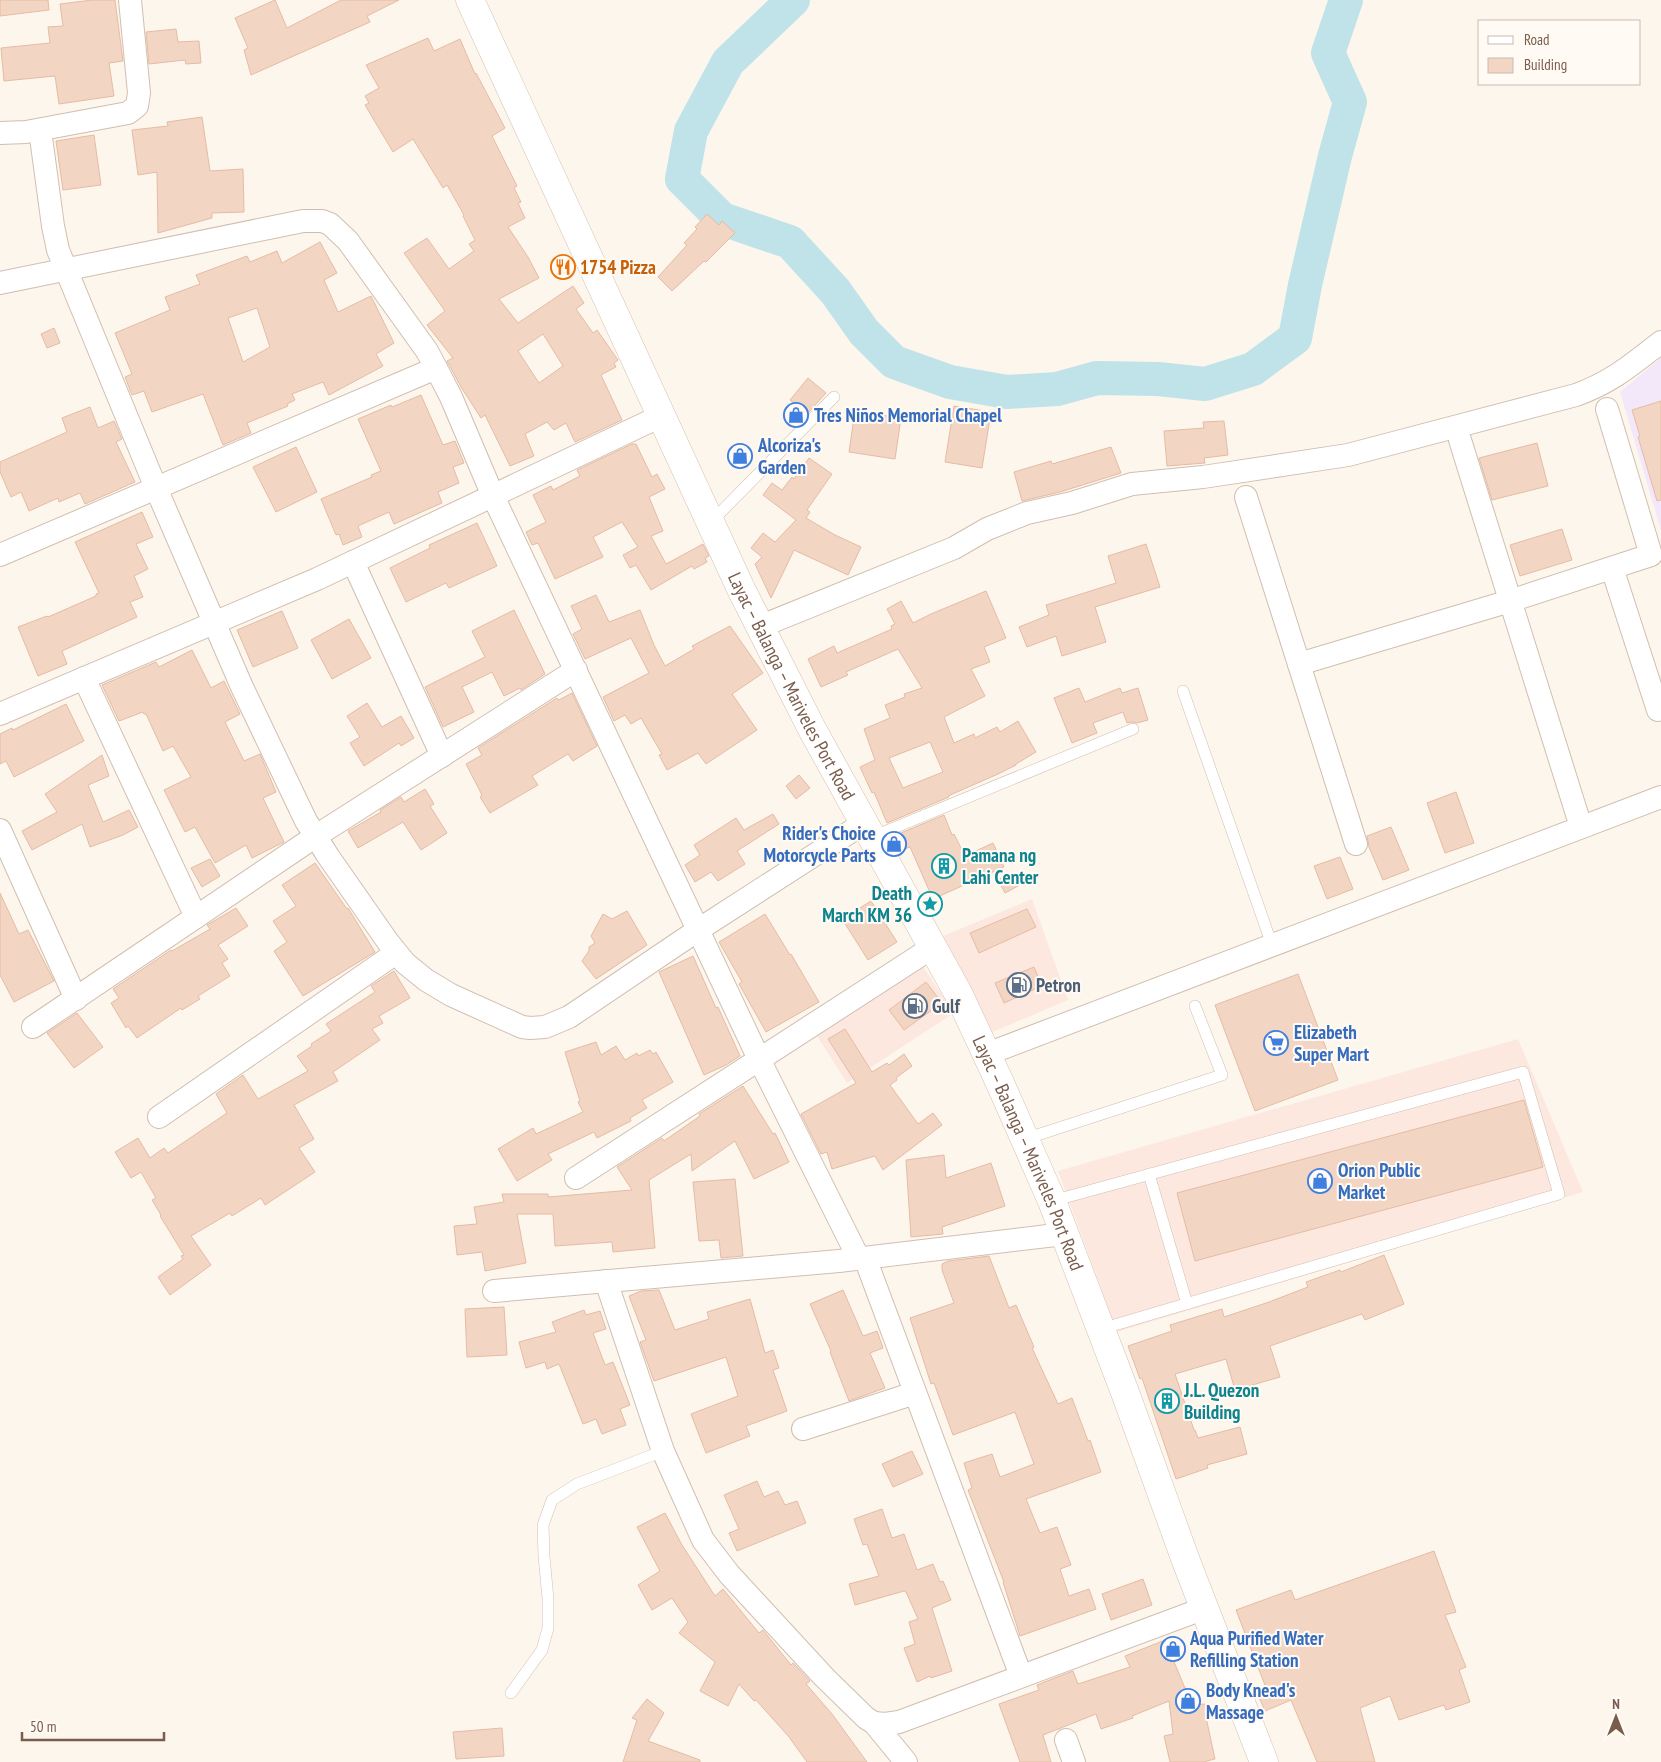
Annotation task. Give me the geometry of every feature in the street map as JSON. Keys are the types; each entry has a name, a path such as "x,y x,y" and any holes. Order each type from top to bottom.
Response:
{"main road":[{"name":"Layac – Balanga – Mariveles Port Road","path":"470,0 759,627 958,993 1025,1139 1052,1201 1264,1762"}],"street":[{"path":"0,133 40,130 114,116 128,112 137,106 139,93 130,0"},
{"path":"40,130 58,250 156,488 242,688 306,821 362,905 405,963 426,980 451,995 512,1023 522,1027 536,1028 553,1024 569,1017 698,930 868,830"},
{"path":"0,283 303,221 322,221 330,224 348,241 427,351 451,397 493,496 698,930 760,1059 862,1258 915,1393 1021,1676"},
{"path":"759,627 954,548 986,529 1027,513 1072,503 1132,484 1203,477 1348,455 1576,395 1622,373 1661,342"},
{"path":"0,555 436,368"},
{"path":"1299,664 1510,601 1651,555 1607,410"},
{"path":"0,714 353,562 662,416"},
{"path":"1460,440 1581,827"},
{"path":"1246,497 1356,844"},
{"path":"353,562 442,756"},
{"path":"1612,568 1658,710"},
{"path":"33,1027 316,836 576,670"},
{"path":"84,678 196,917"},
{"path":"986,1054 1661,797"},
{"path":"0,830 76,999"},
{"path":"576,1178 933,947"},
{"path":"160,1117 396,952"},
{"path":"494,1290 862,1258 1064,1234"},
{"path":"606,1281 663,1451 695,1524 712,1553 824,1677 866,1718 874,1723 906,1762"},
{"path":"803,1429 915,1393"},
{"path":"874,1723 899,1722 1205,1608"},
{"path":"1066,1740 1074,1762"}],"lane":[{"path":"710,522 834,396"},
{"path":"1183,691 1272,945"},
{"path":"868,830 1133,730"},
{"path":"1025,1139 1222,1075 1195,1006"},
{"path":"1052,1201 1523,1072 1559,1194 1100,1329"},
{"path":"1149,1174 1187,1304"},
{"path":"511,1692 542,1650 548,1628 543,1525 552,1500 577,1484 663,1451"}],"shaded area":[{"path":"1661,358 1661,530 1620,392"},
{"path":"1032,899 1068,1000 988,1034 943,936"},
{"path":"922,965 954,1013 847,1083 816,1034"},
{"name":"Orion Public Market","path":"1518,1039 1583,1192 1117,1332 1058,1171"}],"building":[{"path":"0,0 48,0 49,10 0,16"},
{"path":"92,0 115,0 123,61 109,63 114,96 59,104 55,76 4,81 1,48 50,43 48,27 63,26 60,4"},
{"path":"275,0 287,28 341,0 399,0 367,16 370,22 251,75 244,50 248,48 235,18"},
{"path":"176,29 178,42 199,41 201,63 186,64 185,60 149,64 146,32"},
{"path":"428,38 434,51 460,39 475,74 505,128 492,136 517,186 514,188 521,202 518,203 525,218 508,227 528,257 539,278 499,299 518,323 573,286 584,303 576,309 593,333 597,330 618,360 614,363 616,367 601,375 622,420 575,442 566,423 554,430 547,422 525,434 534,456 510,466 485,415 481,418 447,361 453,358 427,325 445,311 404,253 427,238 449,269 474,251 469,244 475,240 464,215 447,185 443,188 413,139 393,152 365,105 369,103 365,96 379,88 366,65","holes":["543,334 563,366 539,383 518,351"]},
{"path":"202,117 210,171 243,169 244,212 212,213 212,218 158,233 157,172 138,175 132,130 168,126 167,122"},
{"path":"94,135 101,185 63,190 56,141"},
{"path":"707,214 719,225 722,221 735,233 706,262 704,261 672,291 658,277 687,245 684,243"},
{"path":"320,242 337,273 324,280 338,312 371,296 394,343 376,354 383,366 329,395 323,382 292,394 295,400 287,404 288,406 247,423 251,433 223,445 203,394 152,412 144,391 132,395 125,377 132,374 115,333 170,310 165,297 200,284 196,275 247,256 250,262 277,251 282,263","holes":["257,308 270,347 243,362 228,318"]},
{"path":"54,328 60,343 47,348 41,334"},
{"path":"808,378 826,393 807,414 790,400"},
{"path":"421,395 443,445 455,441 464,463 453,467 459,483 438,492 442,503 394,524 389,512 358,526 362,537 343,545 339,534 336,535 321,499 372,477 371,475 381,471 358,419"},
{"path":"1661,401 1661,500 1657,501 1632,410"},
{"path":"954,406 991,412 982,468 945,462"},
{"path":"90,407 98,428 114,421 122,439 116,442 135,482 85,504 80,493 59,502 58,498 29,511 21,492 11,497 0,472 0,462 67,432 62,418"},
{"path":"855,411 901,418 895,459 849,452"},
{"path":"1224,421 1228,455 1204,458 1205,463 1167,466 1164,431 1204,428 1203,422"},
{"path":"1537,443 1548,486 1492,500 1479,458"},
{"path":"632,444 636,444 652,477 657,474 665,489 649,497 663,531 651,536 666,564 703,544 709,556 705,558 707,562 694,569 692,566 651,590 636,565 630,568 623,555 638,547 622,522 593,537 603,557 555,579 538,543 532,545 526,532 546,522 533,495 551,486 553,490 580,476 577,470"},
{"path":"296,447 317,492 276,512 253,467"},
{"path":"1111,447 1121,473 1060,492 1022,501 1014,472 1051,461 1052,464"},
{"path":"809,458 832,474 807,510 810,512 806,518 835,535 861,547 848,575 794,550 771,598 755,564 762,557 751,548 763,533 775,542 796,520 763,495 772,483 782,490 792,477 794,479"},
{"path":"142,512 153,537 136,544 148,569 134,576 143,597 130,602 137,617 62,651 67,664 38,676 18,627 48,617 96,596 99,593 75,542"},
{"path":"477,523 497,566 449,588 446,583 406,602 390,568 430,548 429,545"},
{"path":"1562,529 1572,560 1520,576 1510,545"},
{"path":"1146,544 1160,587 1095,607 1106,642 1062,656 1056,636 1027,647 1019,627 1049,615 1046,605 1116,583 1108,556"},
{"path":"986,591 1006,638 984,647 990,662 971,669 985,696 944,717 954,743 974,734 975,738 997,727 1000,732 1018,721 1036,752 998,774 887,823 874,792 872,793 860,767 875,760 864,729 890,718 885,705 905,697 904,694 922,688 898,649 846,672 848,675 821,687 808,659 834,646 837,653 892,629 891,626 895,624 887,609 901,601 913,623","holes":["930,742 943,772 903,788 889,758"]},
{"path":"596,595 609,622 640,610 665,666 694,649 692,646 730,626 763,673 732,694 757,730 706,764 698,753 667,770 659,755 662,754 641,718 631,724 625,715 614,721 603,697 649,673 631,638 585,659 573,634 582,629 571,606"},
{"path":"514,610 545,674 521,690 520,688 504,696 492,672 462,687 474,712 443,727 425,687 485,657 472,631"},
{"path":"282,611 298,648 253,667 237,630"},
{"path":"349,619 371,658 332,679 311,640"},
{"path":"192,650 211,688 224,681 240,714 225,722 244,761 260,754 276,792 263,798 284,842 252,858 246,845 215,863 195,827 185,832 164,790 191,777 173,746 163,751 146,714 143,712 119,721 102,685 156,662 159,667"},
{"path":"1079,688 1085,702 1120,688 1122,693 1138,688 1148,720 1127,723 1123,712 1093,723 1097,733 1072,743 1054,698"},
{"path":"572,693 597,746 573,761 568,754 532,776 538,785 490,813 480,797 482,795 466,764 482,755 478,748 557,698 559,700"},
{"path":"367,703 382,727 401,716 414,738 401,746 399,743 364,766 350,743 360,737 347,716"},
{"path":"66,704 84,741 14,777 6,761 0,764 0,734 12,728 13,730"},
{"path":"102,755 109,776 88,785 103,822 129,810 138,827 123,835 90,847 82,824 32,850 22,831 57,812 45,794"},
{"path":"799,775 810,788 796,799 786,786"},
{"path":"425,789 434,804 430,806 447,833 421,850 403,822 358,848 348,831 381,812 380,810 401,797 404,802"},
{"path":"1456,792 1474,843 1445,853 1427,803"},
{"path":"773,814 779,824 737,851 745,864 718,881 711,872 695,882 685,865 700,855 694,845 736,818 744,830"},
{"path":"944,815 952,835 954,834 965,856 993,843 1004,867 933,899 910,847 902,850 896,835"},
{"path":"1391,827 1409,870 1383,880 1369,847 1367,836"},
{"path":"1340,857 1353,889 1327,899 1314,866"},
{"path":"210,859 220,876 202,887 191,868"},
{"path":"315,863 348,908 375,952 303,996 274,951 287,942 273,921 296,906 282,885"},
{"path":"1013,872 1020,885 1005,893 998,880"},
{"path":"0,893 19,934 28,930 54,981 14,1002 0,975"},
{"path":"871,901 897,942 868,960 842,919"},
{"path":"236,908 248,926 218,945 228,959 222,963 230,976 198,996 200,999 182,1010 181,1008 137,1038 128,1026 126,1028 111,1003 119,998 113,989 171,950 210,929 207,925"},
{"path":"1027,909 1036,927 979,953 970,933"},
{"path":"627,911 647,945 596,979 582,961 589,951 589,947 595,943 591,936 603,914 612,919"},
{"path":"765,914 819,1002 766,1032 739,984 742,982 719,942"},
{"path":"693,956 740,1056 704,1075 659,972"},
{"name":"Petron","path":"1034,967 1042,986 1004,1003 995,983"},
{"path":"394,971 410,998 379,1016 383,1023 372,1029 380,1040 333,1072 338,1081 294,1105 314,1139 299,1148 315,1172 265,1205 261,1198 232,1216 230,1213 191,1236 211,1265 170,1295 158,1277 183,1259 181,1256 184,1255 160,1216 152,1200 156,1198 141,1172 131,1178 115,1152 138,1138 150,1158 164,1148 168,1153 227,1113 216,1094 243,1075 258,1099 308,1071 297,1056 331,1031 326,1024 375,992 371,986"},
{"name":"Elizabeth Super Mart","path":"1298,974 1338,1080 1255,1111 1215,1005"},
{"name":"Gulf","path":"926,982 942,1003 904,1030 889,1010"},
{"path":"77,1013 103,1047 74,1068 47,1033"},
{"path":"845,1029 872,1072 887,1063 889,1065 904,1054 912,1066 890,1085 918,1124 933,1113 942,1125 883,1170 875,1156 832,1169 827,1152 821,1154 801,1114 856,1083 828,1039"},
{"path":"596,1042 601,1055 616,1046 625,1060 637,1053 638,1056 650,1050 653,1054 656,1052 673,1082 642,1100 647,1108 630,1118 631,1121 597,1138 594,1132 548,1154 552,1160 517,1181 498,1149 533,1128 536,1134 583,1112 578,1102 580,1101 565,1052"},
{"path":"743,1086 773,1134 775,1133 789,1162 754,1179 735,1141 692,1171 691,1154 649,1180 655,1248 613,1252 612,1242 555,1246 553,1214 517,1214 526,1263 485,1271 482,1252 457,1255 454,1226 477,1224 474,1207 504,1202 502,1194 548,1194 548,1197 632,1190 617,1167 662,1138 664,1141 700,1116 699,1114"},
{"path":"1524,1100 1543,1167 1195,1261 1177,1193"},
{"path":"944,1155 946,1178 991,1163 1005,1206 942,1227 943,1234 911,1237 906,1160"},
{"path":"735,1179 743,1256 721,1258 719,1240 699,1241 693,1182"},
{"path":"1384,1255 1404,1304 1365,1320 1362,1314 1270,1346 1280,1377 1235,1390 1226,1359 1175,1374 1198,1438 1240,1427 1247,1454 1207,1465 1208,1468 1176,1479 1142,1378 1140,1379 1128,1346 1172,1331 1170,1325 1222,1309 1224,1317 1269,1302 1308,1287 1306,1282 1340,1270 1341,1272"},
{"path":"989,1256 1009,1308 1016,1305 1034,1347 1032,1348 1058,1404 1072,1398 1101,1472 1026,1499 1040,1533 1057,1527 1071,1565 1060,1569 1069,1596 1089,1589 1096,1609 1020,1636 1004,1582 968,1490 972,1488 964,1463 992,1454 1000,1477 1034,1464 1015,1412 953,1435 934,1383 931,1384 910,1318 954,1303 942,1270 942,1264 948,1261"},
{"path":"659,1290 675,1330 709,1319 707,1312 750,1299 765,1353 773,1350 779,1368 773,1370 787,1411 746,1426 750,1436 706,1453 691,1414 738,1396 726,1357 654,1381 640,1342 646,1340 629,1296 641,1291"},
{"path":"843,1290 863,1336 877,1331 883,1348 870,1353 885,1388 849,1401 831,1351 810,1304"},
{"path":"504,1307 507,1355 467,1357 465,1309"},
{"path":"584,1310 586,1315 600,1311 606,1329 593,1333 605,1365 613,1362 630,1405 620,1409 626,1425 602,1434 596,1419 583,1424 559,1364 547,1369 545,1362 526,1368 519,1342 556,1332 552,1322"},
{"path":"912,1451 923,1474 893,1487 882,1464"},
{"path":"757,1481 764,1497 778,1491 785,1505 797,1501 806,1523 737,1551 729,1533 739,1529 724,1495"},
{"path":"882,1509 892,1538 904,1534 917,1570 933,1564 940,1582 943,1581 951,1600 932,1608 952,1671 931,1678 930,1676 917,1682 904,1648 915,1644 909,1622 918,1619 906,1592 855,1605 849,1584 879,1576 867,1544 863,1545 854,1519"},
{"path":"665,1513 682,1545 715,1596 723,1589 759,1633 763,1630 791,1665 793,1663 810,1681 806,1684 832,1714 867,1762 807,1762 789,1737 739,1684 728,1706 700,1691 715,1662 679,1633 688,1622 672,1598 652,1610 638,1585 660,1571 637,1527"},
{"path":"1434,1551 1456,1612 1445,1615 1466,1667 1459,1670 1470,1702 1446,1710 1444,1705 1399,1720 1390,1696 1360,1708 1375,1762 1317,1762 1291,1700 1265,1711 1259,1697 1268,1693 1236,1610 1291,1590 1295,1600"},
{"path":"1143,1579 1152,1605 1111,1620 1102,1594"},
{"path":"1165,1640 1192,1705 1205,1704 1215,1759 1203,1762 1170,1762 1164,1736 1173,1734 1169,1701 1132,1716 1133,1718 1101,1729 1096,1714 1043,1735 1051,1762 1020,1762 999,1704 1039,1690 1037,1685 1073,1671 1078,1684 1130,1667 1125,1656"},
{"path":"647,1699 664,1713 648,1741 700,1760 700,1762 623,1762 637,1720 632,1718"},
{"path":"502,1728 504,1756 456,1759 453,1732"}],"waterway":[{"path":"793,0 728,62 691,131 682,179 722,219 790,242 835,291 864,332 894,362 950,382 1007,392 1057,389 1097,378 1158,379 1205,384 1253,369 1295,338 1305,285 1335,156 1350,102 1328,53 1346,0"}],"place":[{"name":"1754 Pizza","path":"563,267"},
{"name":"Tres Niños Memorial Chapel","path":"796,415"},
{"name":"Alcoriza's Garden","path":"740,456"},
{"name":"Rider's Choice Motorcycle Parts","path":"894,844"},
{"name":"Pamana ng Lahi Center","path":"944,866"},
{"name":"Death March KM 36","path":"930,904"},
{"name":"Petron","path":"1019,985"},
{"name":"Gulf","path":"915,1006"},
{"name":"Elizabeth Super Mart","path":"1276,1043"},
{"name":"Orion Public Market","path":"1320,1181"},
{"name":"J.L. Quezon Building","path":"1167,1401"},
{"name":"Aqua Purified Water Refilling Station","path":"1173,1649"},
{"name":"Body Knead's Massage","path":"1188,1701"}]}
